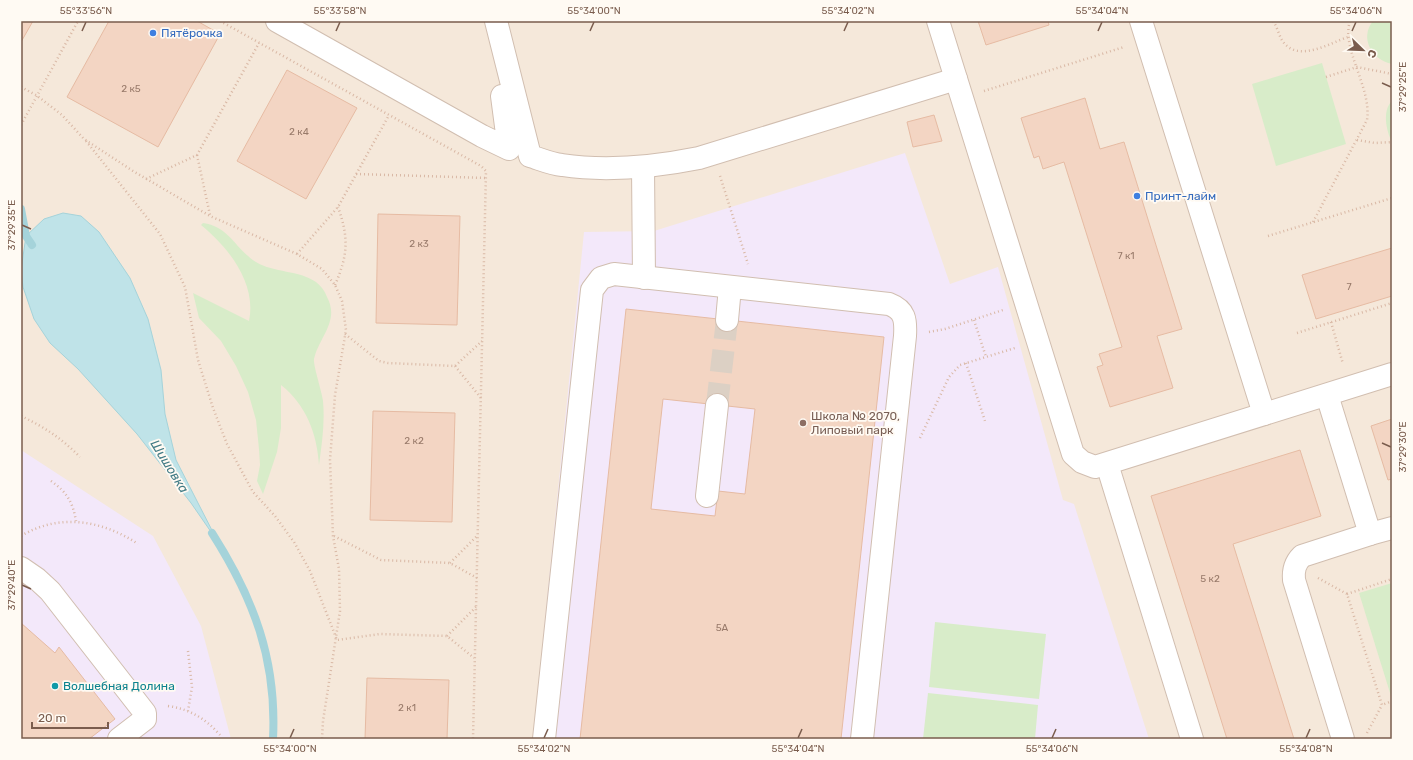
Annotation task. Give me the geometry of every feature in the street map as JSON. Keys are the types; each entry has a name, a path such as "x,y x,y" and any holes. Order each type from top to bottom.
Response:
{"lane":[{"path":"277,21 509,149 493,21"},
{"path":"496,21 530,156 561,165 584,168 643,167 662,165 714,154 959,88"},
{"path":"938,21 1073,454 1082,462 1088,466 1095,467 1107,464 1392,374"},
{"path":"1144,30 1264,414"},
{"path":"643,167 644,278"},
{"path":"544,739 592,290 596,283 606,276 614,274 889,304 897,307 905,316 905,336 862,739"},
{"path":"727,320 730,287"},
{"path":"1327,395 1370,534"},
{"path":"708,496 717,405"},
{"path":"1107,464 1192,739"},
{"path":"1343,739 1294,580 1293,572 1298,560 1302,556 1392,528"},
{"path":"21,568 37,579 50,591 146,715 145,719 119,739"}],"path":[{"path":"21,125 36,95 78,21"},
{"path":"220,21 481,166 486,171 473,739"},
{"path":"1274,21 1284,43 1298,52 1310,50 1348,37"},
{"path":"1312,222 1366,125 1369,111 1348,37 1350,21"},
{"path":"959,88 1144,30"},
{"path":"146,179 197,155 259,43"},
{"path":"1326,77 1357,67 1392,74"},
{"path":"21,87 36,95 62,115 84,139 160,234 185,287 198,360 213,408 227,444 253,492 275,516 304,559 322,599 337,640"},
{"path":"297,254 338,207 389,115"},
{"path":"84,139 146,179 210,216 297,254 322,269 335,285 342,301 345,334 336,387 331,437 330,486 333,536 339,569 340,611 337,640 323,721 322,739"},
{"path":"1357,140 1375,143 1392,142"},
{"path":"714,154 755,290"},
{"path":"197,155 210,216"},
{"path":"356,174 487,178"},
{"path":"1268,236 1392,198"},
{"path":"335,285 344,265 347,248 345,227 338,207"},
{"path":"1297,332 1392,304"},
{"path":"945,329 1010,308"},
{"path":"974,320 986,357"},
{"path":"1330,322 1350,387"},
{"path":"345,334 379,361 388,363 455,366 482,341"},
{"path":"917,443 949,377 955,369 966,363 1038,340"},
{"path":"966,363 984,420"},
{"path":"455,366 481,398"},
{"path":"21,416 46,428 59,437 80,457"},
{"path":"50,481 61,488 69,498 74,509 76,521"},
{"path":"21,536 43,526 76,521 109,528 138,544"},
{"path":"450,563 478,535"},
{"path":"333,536 364,553 381,560 450,563 477,578"},
{"path":"1382,705 1347,594 1392,579"},
{"path":"447,636 476,607"},
{"path":"337,640 380,634 447,636 475,658"},
{"path":"188,651 192,687 188,711"},
{"path":"1364,739 1382,705 1392,701"},
{"path":"141,709 165,706 188,711 201,717 220,735"}],"shaded area":[{"path":"21,21 1392,21 1392,739 21,739"},
{"name":"Школа № 2070, Липовый парк","path":"905,153 950,284 998,267 1063,500 1074,504 1149,739 533,739 584,232 654,231"},
{"path":"21,450 153,536 201,626 231,739 21,739"}],"green space":[{"path":"1373,21 1392,21 1392,64 1379,58 1370,47 1367,34"},
{"path":"1322,63 1346,144 1276,166 1252,84"},
{"path":"1392,101 1392,142 1388,132 1386,115"},
{"path":"203,223 220,229 249,257 263,266 302,275 316,282 324,291 330,306 330,321 314,359 324,409 319,465 316,442 309,420 297,401 281,385 281,428 277,452 263,494 257,481 260,465 259,449 256,420 248,392 236,366 221,341 199,318 193,293 249,321 249,293 238,267 221,244 201,225"},
{"path":"1392,583 1392,696 1391,696 1359,593"},
{"path":"935,622 1046,634 1039,699 929,687"},
{"path":"928,693 1038,705 1035,739 923,739"}],"water":[{"path":"63,213 81,216 99,232 130,278 148,319 161,370 165,414 176,460 218,542 191,503 137,434 78,369 50,343 34,319 23,287 21,270 26,236 44,219"}],"building":[{"path":"21,21 33,21 21,42"},
{"path":"109,21 197,21 220,34 158,147 67,97"},
{"path":"978,21 1048,21 1049,25 986,45"},
{"path":"287,70 357,108 306,199 237,161"},
{"path":"1085,98 1100,149 1124,142 1182,329 1157,336 1173,388 1110,407 1097,367 1103,365 1099,354 1122,347 1064,162 1043,169 1039,156 1034,158 1021,118"},
{"path":"934,115 942,141 913,147 907,122"},
{"path":"378,214 460,216 457,325 376,323"},
{"path":"1392,248 1392,296 1316,319 1302,275"},
{"path":"626,309 884,337 841,739 580,739","holes":["663,399 755,409 745,494 718,491 715,516 651,509"]},
{"path":"373,411 455,413 452,522 370,520"},
{"path":"1392,419 1392,479 1388,480 1371,426"},
{"path":"1300,450 1321,516 1233,544 1294,739 1227,739 1151,496"},
{"name":"Волшебная Долина","path":"21,623 55,653 59,647 115,719 89,739 21,739"},
{"path":"367,678 449,680 447,739 365,739"}],"waterway":[{"name":"Шишовка","path":"21,209 26,236 32,245"},
{"name":"Шишовка","path":"212,533 240,582 260,631 267,657 271,683 273,739"}],"tunnel":[{"path":"717,405 727,320"}],"place":[{"name":"Пятёрочка","path":"153,33"},
{"name":"Принт-лайм","path":"1137,196"},
{"name":"Школа № 2070, Липовый парк","path":"803,423"},
{"name":"Волшебная Долина","path":"55,686"}]}
